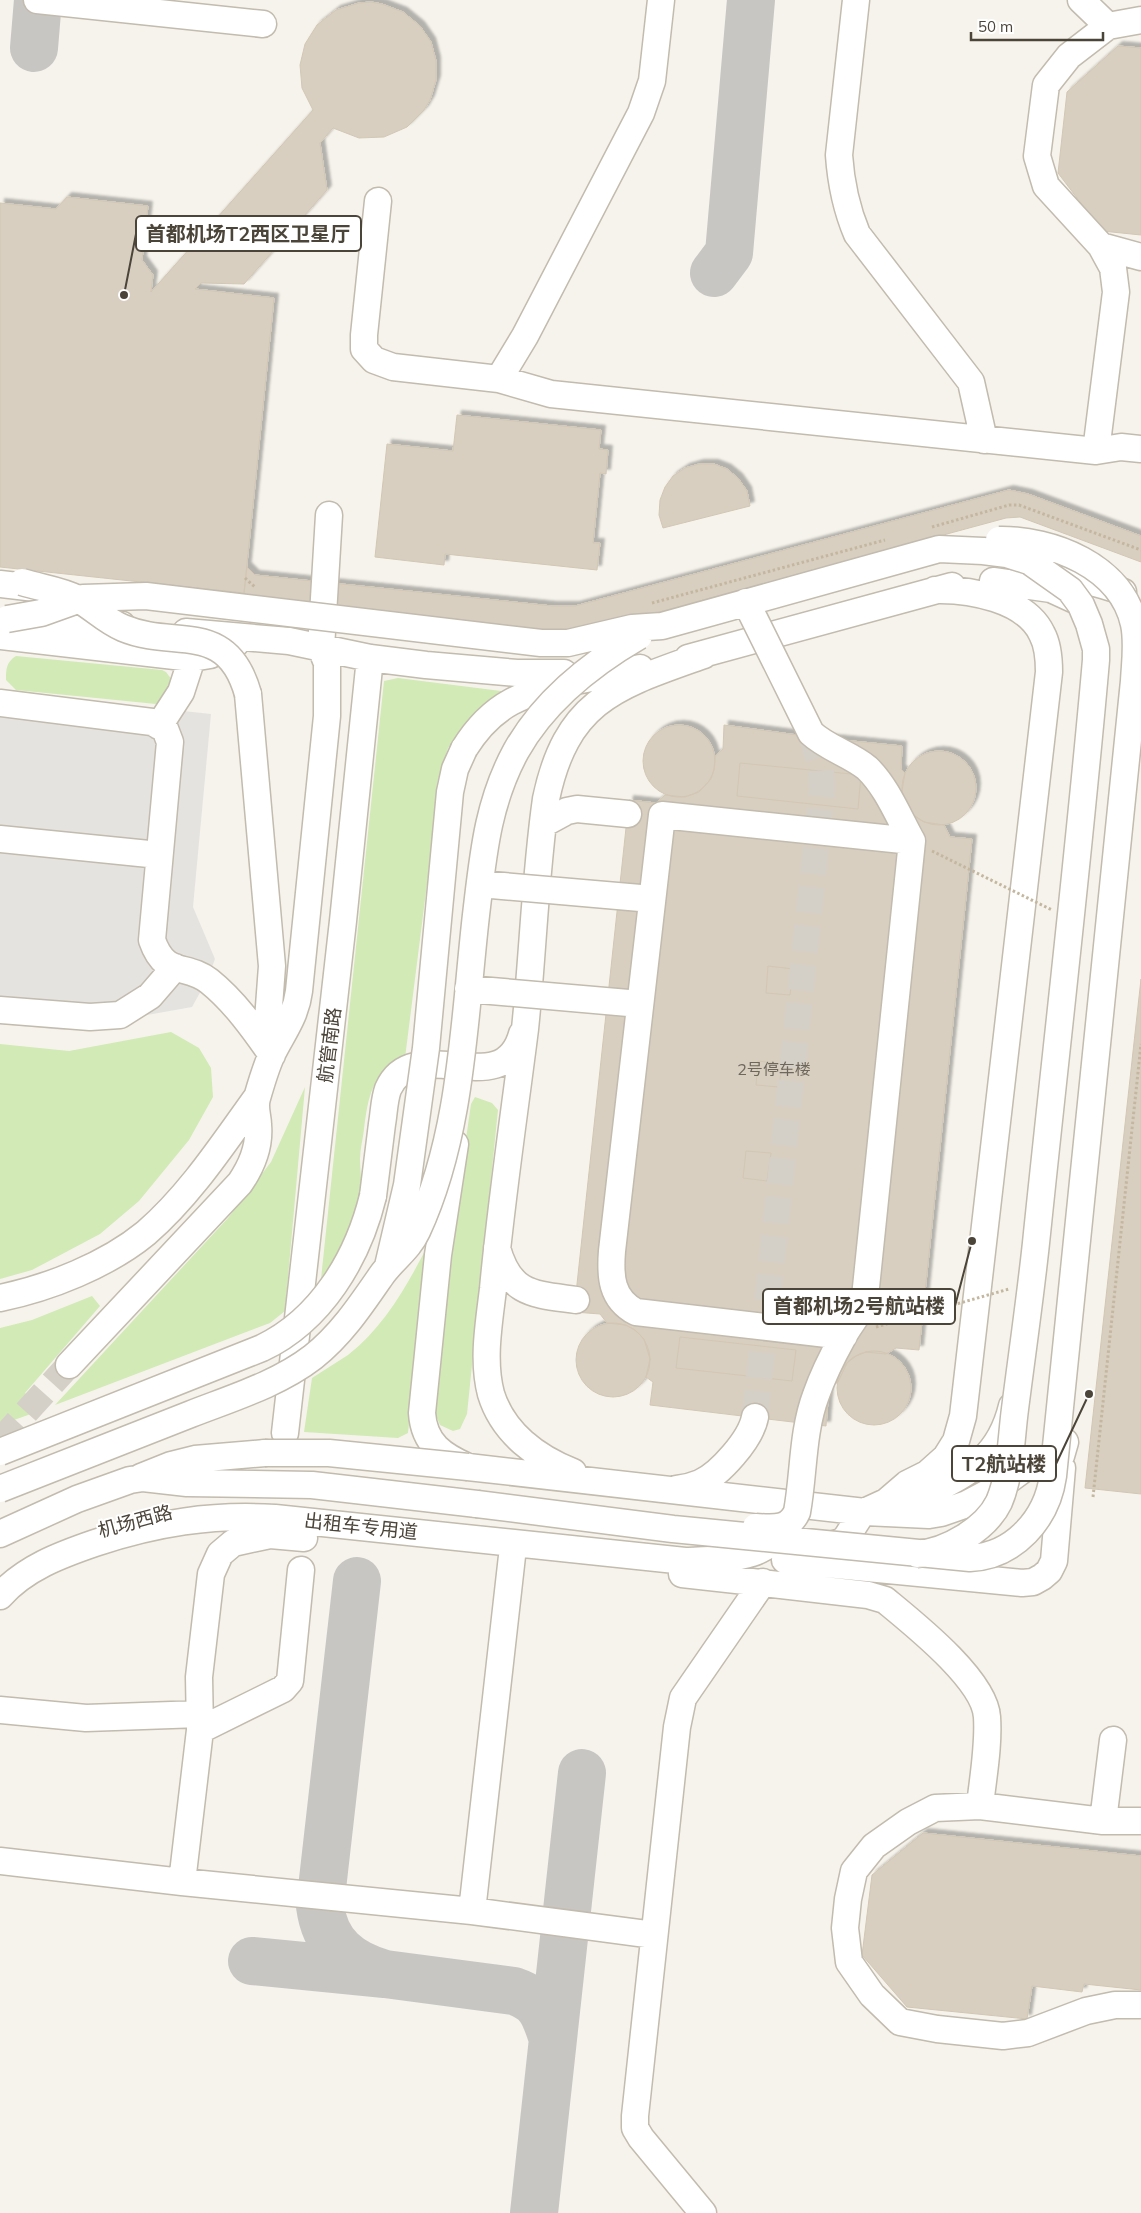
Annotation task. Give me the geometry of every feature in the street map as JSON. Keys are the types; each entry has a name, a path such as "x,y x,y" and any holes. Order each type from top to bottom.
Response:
{"street":[{"path":"36,0 110,4 263,24"},
{"path":"499,379 525,336 642,113 652,81 661,0"},
{"path":"856,0 839,155 846,210 857,234 971,382 984,440"},
{"path":"1081,0 1108,26"},
{"path":"1096,450 1116,292 1113,268 1101,246 1046,186 1036,156 1046,84 1069,56 1108,26 1141,20"},
{"path":"378,201 364,350 374,360 392,367 499,379 551,394 984,440 1096,450 1121,447 1141,449"},
{"path":"1101,246 1141,257"},
{"path":"69,1364 240,1183 249,1168 257,1145 257,1097 272,1055 294,1015 299,991 327,716 327,663 321,648 329,515"},
{"path":"917,1554 943,1547 976,1530 986,1522 1000,1500 1009,1457 1032,1283 1096,660 1096,649 1089,624 1073,594 1034,563 1001,552 931,539"},
{"path":"8,582 146,596 541,643 568,643 632,628 655,615 746,602 931,539 1005,540 1035,543 1067,553 1099,571 1121,595 1134,623 1136,647 1052,1483 1038,1517 1025,1533 1003,1550 990,1555 970,1558 673,1529 312,1485 187,1483 143,1478 130,1480"},
{"path":"619,1486 579,1474 547,1461 533,1452 510,1428 496,1406 489,1381 487,1355 496,1247 524,1029 543,824 548,790 559,756 570,734 585,714 603,699 632,681 704,655 763,637 967,583 1039,576 1068,576 1094,582 1123,592 1133,603 1141,619"},
{"path":"865,1512 900,1508 963,1475 982,1462 996,1445 1007,1424 1018,1376 1034,1244 1044,1121 1064,954 1095,640 1088,617 1071,597 1058,590 1044,587 993,581"},
{"path":"8,582 198,607 253,638"},
{"path":"8,582 77,599 112,623 136,633"},
{"path":"739,1555 756,1552 769,1544 777,1542 820,1546 837,1544 846,1538 858,1516 886,1502 907,1484 927,1474 941,1462 956,1441 962,1423 1049,683 1049,662 1045,642 1038,627 1026,616 1004,602 962,591 935,590"},
{"path":"2,621 41,613 77,599 92,596 146,596"},
{"path":"673,1529 736,1526 775,1528 785,1526 794,1519 797,1512 807,1428 812,1409 818,1391 844,1336 862,1306 865,1297 912,841 875,777 857,761 822,742 811,733 746,602"},
{"path":"468,1467 449,1458 437,1448 426,1433 422,1413 438,1255 455,1150 454,1115 487,828 495,799 509,765 526,736 559,695 586,670 655,615"},
{"path":"2,621 192,658 210,655 241,640 253,638"},
{"path":"2,621 187,638 202,641 214,647 234,662 244,680 248,694 272,966 268,1020 269,1044 272,1055"},
{"path":"2,621 253,638 289,642 370,658 517,673 627,670"},
{"path":"763,637 812,737"},
{"path":"386,1269 406,1193 427,1039 450,792 455,769 464,749 488,717 518,697 538,690 704,655"},
{"path":"159,726 180,692 192,658"},
{"name":"航管南路","path":"285,1433 343,921 370,658"},
{"path":"739,1555 1017,1583 1033,1582 1046,1574 1054,1562 1063,1453 1141,682"},
{"path":"0,703 152,722 166,729 170,742 152,940 160,957 175,967 207,980 218,990 256,1032 272,1055"},
{"path":"543,824 567,811 577,809 628,814"},
{"path":"844,1336 636,1312 626,1306 619,1298 611,1276 612,1251 662,815 912,841"},
{"path":"0,839 159,855"},
{"path":"480,884 652,899"},
{"path":"0,1010 90,1017 120,1015 150,996 175,967"},
{"path":"468,989 640,1004"},
{"path":"0,1452 262,1348 280,1338 307,1318 348,1262 362,1234 373,1196 386,1097 395,1078 407,1068 420,1064 477,1068 493,1065 506,1059 519,1045 524,1029"},
{"path":"477,1068 497,1078 506,1088 511,1102 513,1118"},
{"path":"0,1298 32,1290 74,1275 126,1247 145,1234 168,1212 206,1167 257,1097"},
{"path":"0,1489 242,1394 289,1372 315,1356 344,1326 386,1269 404,1251 417,1232 428,1204 454,1115"},
{"path":"496,1247 507,1275 521,1287 541,1295 576,1300"},
{"path":"666,1491 700,1483 716,1472 746,1439 753,1426 755,1417"},
{"path":"0,1534 57,1507 170,1465 195,1458 265,1452 329,1453 865,1512 929,1515 941,1513 975,1500 993,1491 1029,1465 1060,1457 1063,1453"},
{"name":"机场西路","path":"0,1573 78,1537 135,1518 178,1509 278,1500 739,1555"},
{"name":"出租车专用道","path":"0,1596 14,1581 37,1566 61,1555 129,1532 170,1522 238,1517 276,1518 401,1530 671,1560 704,1560 739,1555"},
{"path":"182,1882 200,1722 199,1677 211,1574 220,1554 233,1543 270,1535 512,1556 763,1582 868,1595 885,1600 967,1674 981,1695 987,1715 980,1806"},
{"path":"472,1911 512,1556"},
{"path":"0,1710 86,1718 200,1722 283,1689 290,1681 301,1570"},
{"path":"703,2213 641,2138 635,2128 677,1727 683,1698 763,1582"},
{"path":"1104,1821 1113,1740"},
{"path":"1141,1821 1104,1821 980,1806 935,1808 908,1822 874,1846 854,1871 848,1899 845,1928 849,1962 872,1995 900,2022 937,2029 1003,2036 1028,2033 1086,2011 1108,2006 1141,2005"},
{"path":"0,1862 472,1911 654,1935"}],"path":[{"path":"931,539 1009,505 1019,505 1029,506 1141,550"},
{"path":"655,615 886,539"},
{"path":"245,578 260,590"},
{"path":"912,841 1070,919"},
{"path":"1093,1497 1141,1044"},
{"path":"844,1336 1032,1283"}],"green space":[{"path":"16,656 162,670 172,680 168,697 156,704 16,690 6,680 8,664"},
{"path":"398,678 501,691 503,697 465,725 448,748 437,783 431,852 405,1058 385,1070 374,1086 370,1096 360,1152 362,1190 359,1209 343,1246 321,1279 384,681"},
{"path":"171,1032 199,1048 211,1068 213,1097 189,1140 139,1201 100,1234 32,1270 0,1279 0,1044 69,1051"},
{"path":"305,1087 285,1311 270,1323 55,1405 228,1218 271,1162"},
{"path":"475,1097 492,1103 498,1110 467,1414 460,1429 453,1431 440,1425 434,1411 453,1229 471,1104"},
{"path":"429,1243 408,1433 398,1438 304,1432 312,1378 348,1355 373,1331 404,1289"},
{"path":"92,1296 100,1306 25,1393 42,1410 0,1425 0,1328 32,1320"}],"shaded area":[{"path":"0,691 211,714 193,907 215,959 207,980 192,1007 63,1030 0,1024"}],"building":[{"path":"371,2 403,12 420,26 431,42 436,61 436,80 430,100 424,110 407,127 384,137 359,138 333,128 320,143 327,190 244,284 201,283 195,289 274,298 244,593 0,567 0,203 56,209 67,197 148,206 142,260 153,275 151,292 313,110 302,88 300,65 305,44 317,25 336,10 359,3"},
{"path":"1118,46 1141,48 1141,235 1102,231 1058,173 1067,92"},
{"path":"457,415 601,430 599,449 608,450 606,474 600,473 593,543 600,543 597,570 445,554 444,565 375,557 387,444 453,451"},
{"path":"699,464 714,464 727,469 738,478 747,491 750,506 663,528 659,515 660,500 665,487 673,476 685,468"},
{"path":"1009,490 1028,494 1141,536 1141,562 1020,517 1006,518 578,634 253,599 244,593 247,567 255,575 552,606 575,606"},
{"path":"686,725 705,735 713,747 715,761 713,775 705,787 693,795 672,797 653,787 645,775 643,754 653,735 665,727"},
{"path":"724,725 812,737 902,746 901,769 905,773 902,791 908,808 924,822 944,825 950,837 972,839 919,1350 896,1348 886,1354 866,1352 856,1356 847,1363 838,1382 829,1388 826,1426 650,1405 653,1382 646,1377 650,1359 644,1339 635,1330 626,1325 607,1323 600,1314 574,1312 629,800 656,803 665,795 685,797 699,792 711,779 715,756 723,749"},
{"path":"939,751 953,754 965,762 973,774 976,788 973,802 965,814 953,822 939,825 925,822 913,814 905,802 902,788 905,774 913,762 925,754"},
{"path":"740,763 861,775 858,809 737,796"},
{"path":"768,966 793,969 790,995 766,993"},
{"path":"1141,979 1141,1494 1085,1488"},
{"path":"758,1061 782,1064 779,1087 756,1085"},
{"path":"746,1151 771,1153 767,1181 743,1178"},
{"path":"613,1323 627,1326 639,1334 647,1346 650,1360 647,1374 639,1386 627,1394 613,1397 599,1394 587,1386 579,1374 576,1360 579,1346 587,1334 599,1326"},
{"path":"680,1337 796,1350 792,1381 676,1368"},
{"path":"874,1351 888,1354 900,1362 908,1374 911,1388 908,1402 900,1414 888,1422 874,1425 860,1422 848,1414 840,1402 837,1388 840,1374 848,1362 860,1354"},
{"path":"923,1833 1141,1856 1141,1990 1084,1984 1082,1992 1032,1986 1027,2019 907,2007 862,1955 872,1875"}],"taxiway":[{"path":"34,48 38,0"},
{"path":"714,273 729,253 751,0"},
{"path":"357,1581 320,1906 327,1932 341,1951 360,1965 385,1974"},
{"path":"534,2213 582,1773"},
{"path":"252,1961 385,1974 514,1991 531,1999 541,2009 553,2039"}],"tunnel":[{"path":"755,1417 822,790 821,767 812,737"},
{"path":"0,1441 69,1365"}],"place":[{"name":"首都机场T2西区卫星厅","path":"124,295"},
{"name":"首都机场2号航站楼","path":"972,1241"},
{"name":"T2航站楼","path":"1089,1394"}]}
